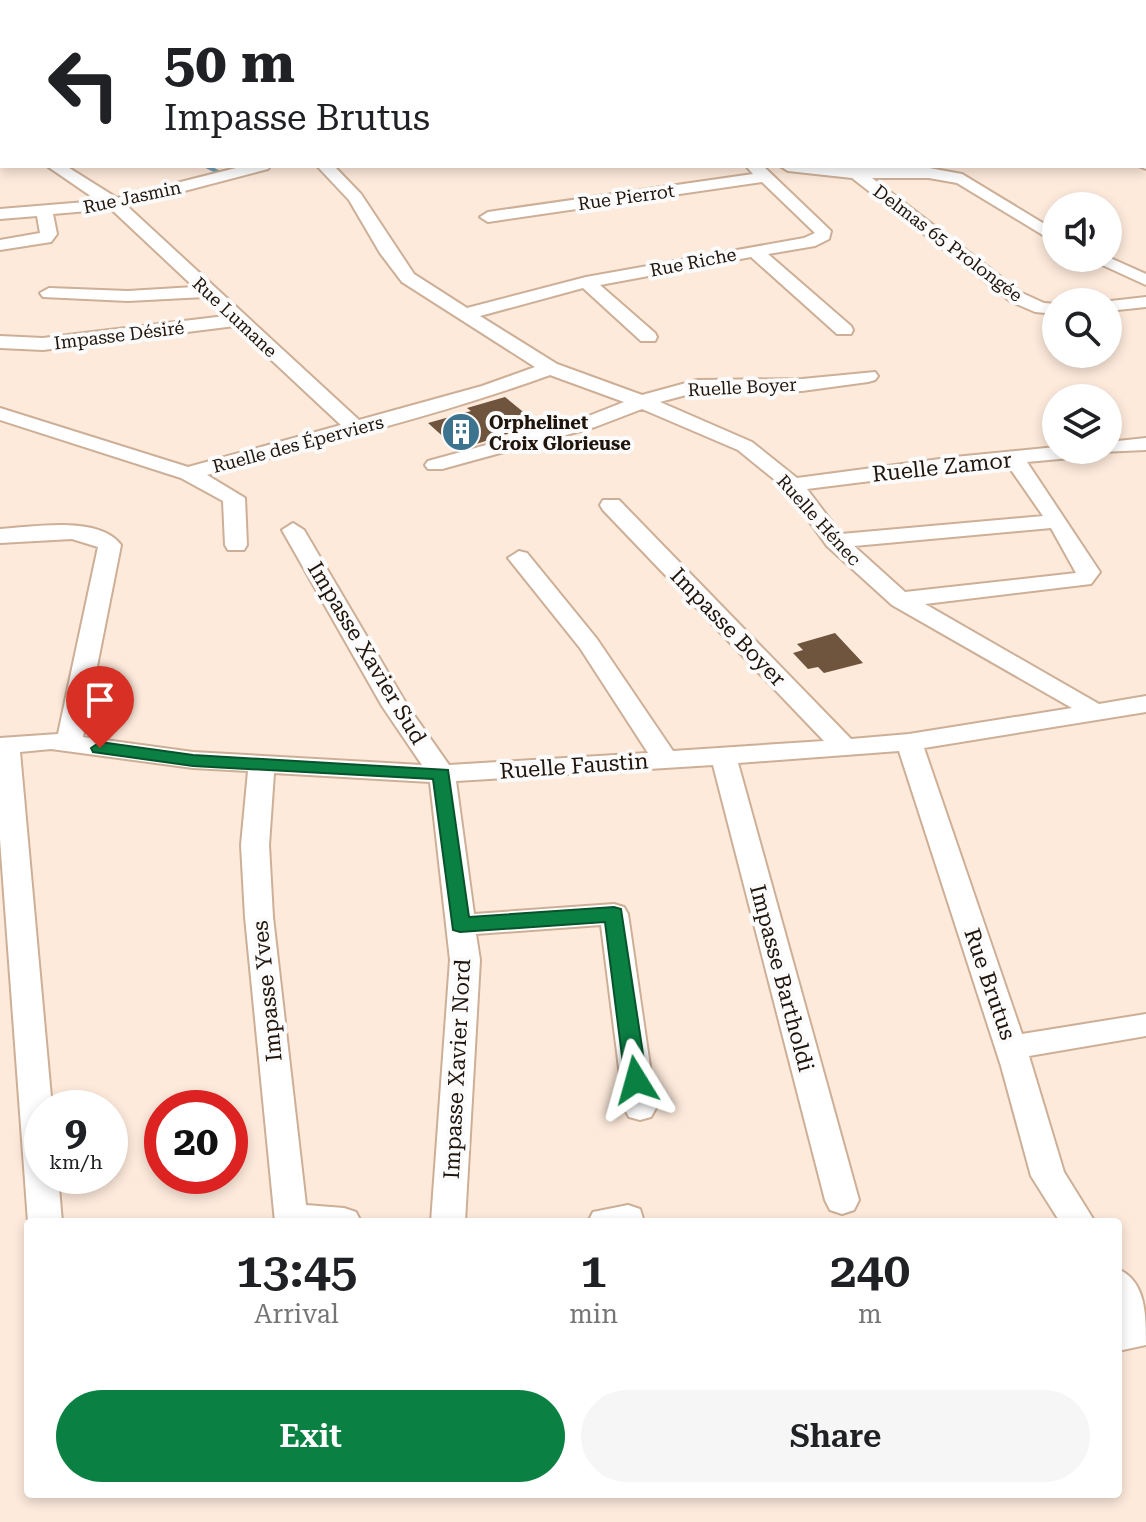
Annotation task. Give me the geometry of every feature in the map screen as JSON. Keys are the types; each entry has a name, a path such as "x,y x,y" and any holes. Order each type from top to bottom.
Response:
{"street":[{"name":"Rue Lumane","path":"58,168 115,204 357,429"},
{"name":"Rue Jasmin","path":"0,214 115,204 254,168"},
{"name":"Ruelle Hénec","path":"327,168 364,209 391,261 408,278 550,368 640,404 688,419 745,446 793,485 835,541 900,600 1060,689 1093,711"},
{"path":"805,168 856,174 929,173 962,179 1042,229"},
{"name":"Rue Riche","path":"465,314 586,282 809,242 823,235 823,231 759,172"},
{"name":"Rue Pierrot","path":"488,217 759,172"},
{"name":"Delmas 65 Prolongée","path":"856,174 1016,297 1042,306"},
{"path":"0,245 45,238 49,234 44,212"},
{"path":"754,251 844,330"},
{"path":"1122,269 1146,280"},
{"path":"586,282 648,337"},
{"path":"49,293 128,296 207,292"},
{"path":"1122,305 1146,302"},
{"name":"Impasse Désiré","path":"0,342 43,344 238,320"},
{"name":"Ruelle des Éperviers","path":"0,414 188,474 357,429 489,390 550,368"},
{"name":"Ruelle Boyer","path":"435,465 588,423 660,395 697,386 802,385 868,376"},
{"path":"1122,448 1144,447"},
{"name":"Ruelle Zamor","path":"793,485 1042,455"},
{"path":"900,600 1086,577 1089,572 1058,521 1013,458"},
{"path":"188,474 234,498 236,545"},
{"name":"Impasse Boyer","path":"611,505 845,748"},
{"path":"835,541 1058,521"},
{"name":"Impasse Xavier Sud","path":"293,530 395,706 442,774"},
{"path":"0,536 83,533 100,537 110,545 69,744"},
{"path":"519,558 589,644 666,760"},
{"name":"Ruelle Faustin","path":"3,746 51,741 193,760 442,774 909,742 1146,704"},
{"name":"Rue Brutus","path":"909,742 1011,1047 1048,1176 1075,1218"},
{"path":"3,746 45,1218"},
{"name":"Impasse Bartholdi","path":"723,755 842,1200"},
{"name":"Impasse Yves","path":"262,764 255,845 259,917 290,1218"},
{"name":"Impasse Xavier Nord","path":"442,774 465,960 448,1218"},
{"path":"460,925 614,914 640,1108"},
{"path":"1011,1047 1146,1025"},
{"path":"1122,1290 1146,1328 1122,1334"}],"building":[{"path":"505,397 538,424 464,448 454,440 448,441 428,423 471,411 467,408"},
{"path":"835,633 863,663 824,673 818,667 808,669 793,653 803,650 797,644"}],"waterway":[{"path":"210,168 220,173"}],"place":[{"name":"Orphelinet Croix Glorieuse","path":"461,432"}],"route":[{"path":"100,748 193,760 442,774 460,925 614,914 636,1080"}]}
